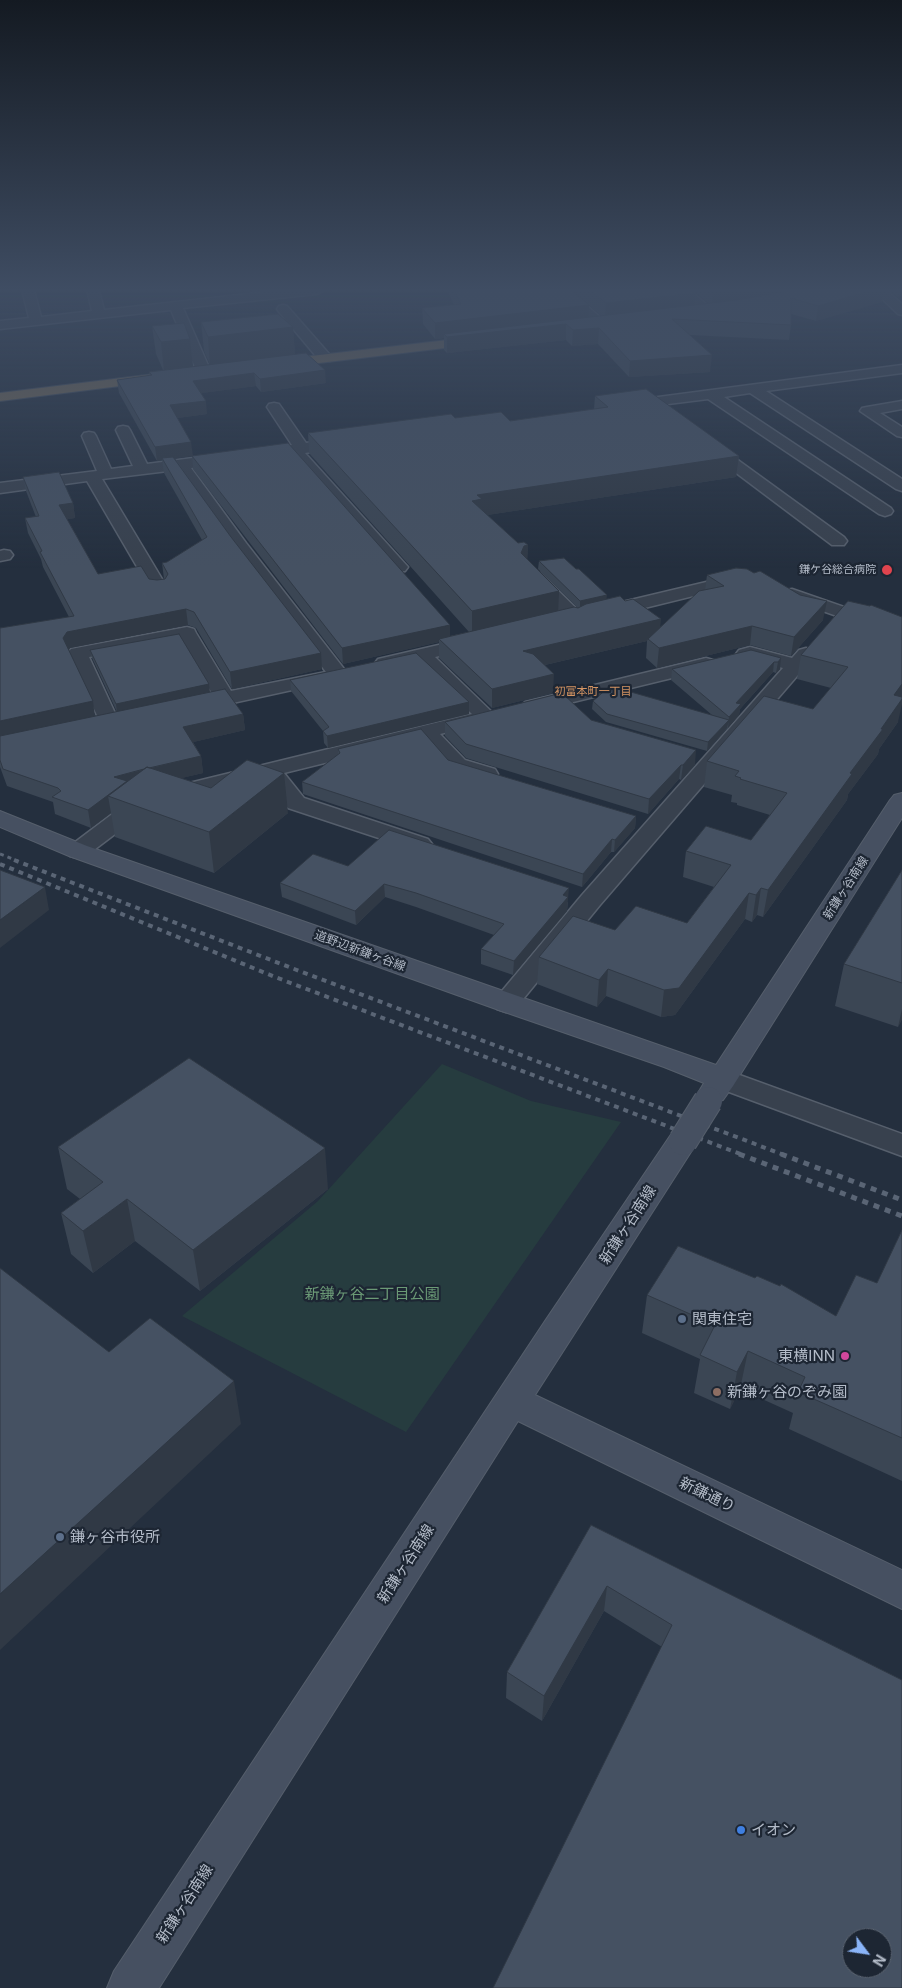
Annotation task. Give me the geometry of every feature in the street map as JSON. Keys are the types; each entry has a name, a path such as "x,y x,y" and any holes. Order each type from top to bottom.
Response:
{"highway":[{"path":"0,397 118,383"}],"street":[{"path":"615,407 804,383"},
{"path":"753,389 902,486"},
{"path":"712,394 885,511"},
{"path":"650,402 665,414"},
{"path":"902,405 867,411 902,433"},
{"path":"274,407 298,448 412,582"},
{"path":"123,430 142,469"},
{"path":"89,436 99,475 159,589"},
{"path":"697,437 838,541"},
{"path":"0,488 356,441"},
{"path":"180,464 240,547 353,670"},
{"path":"531,574 567,621 734,579 760,582"},
{"path":"778,589 902,633"},
{"path":"506,1003 582,897 704,758 796,665 842,612"},
{"path":"129,720 101,726 78,653 191,629 225,698"},
{"path":"177,709 421,655 461,638 494,638"},
{"path":"78,851 144,800 750,652 796,665"},
{"path":"421,655 501,713"},
{"path":"566,698 585,716"},
{"path":"426,731 457,765 505,779"},
{"path":"271,770 296,804 444,852"},
{"name":"新鎌ヶ谷南線","path":"130,1988 683,1141 902,800"},
{"name":"道野辺新鎌ヶ谷線","path":"0,818 78,851 506,1003 674,1060 716,1090"},
{"path":"716,1090 902,1145"},
{"name":"新鎌通り","path":"512,1401 902,1590"}],"green space":[{"name":"新鎌ヶ谷二丁目公園","path":"442,1064 531,1101 621,1122 406,1432 182,1316 318,1201"}],"building":[{"path":"119,383 194,383 206,401 170,405 191,442 155,447"},
{"path":"646,389 739,456 477,495 482,499 472,501 518,543 524,542 528,545 524,546 521,553 559,591 472,611 308,433 451,414 455,418 501,412 510,421 608,407 595,396"},
{"path":"288,443 450,625 342,648 192,456"},
{"path":"173,457 231,537 321,653 230,672 194,612 186,609 67,632 63,638 93,701 0,721 0,628 74,616 40,552 42,551 25,518 39,516 23,477 59,472 73,503 59,505 98,574 141,566 149,579 165,579 168,574 162,563 167,562 207,537 162,458"},
{"path":"564,558 607,595 580,601 539,561"},
{"path":"736,568 747,569 754,573 760,571 800,595 827,601 794,637 752,626 659,648 648,639 699,591 724,586 707,575"},
{"path":"620,596 625,601 633,599 661,619 523,651 533,654 554,674 492,689 439,639 574,607 578,608 586,604"},
{"path":"848,601 871,605 902,617 902,684 894,695 902,697 902,699 881,729 883,729 850,773 852,774 768,890 761,888 756,895 749,893 679,988 664,990 608,969 599,980 539,957 573,916 615,930 636,906 687,923 731,865 686,851 706,826 751,840 787,793 740,779 735,776 739,771 707,761 764,696 813,709 848,667 801,655"},
{"path":"179,634 209,684 116,704 90,650"},
{"path":"751,650 781,658 778,662 774,662 736,703 741,704 729,717 672,669"},
{"path":"416,653 469,702 327,736 323,731 329,727 290,680"},
{"path":"610,686 729,720 708,742 607,714 593,701"},
{"path":"225,689 243,714 183,727 201,756 147,767 114,777 127,781 88,810 52,797 61,791 58,788 3,769 0,760 0,736"},
{"path":"562,693 591,720 696,750 649,799 466,744 445,722"},
{"path":"421,729 448,760 636,816 615,840 612,839 583,874 302,782 340,753 338,749"},
{"path":"247,760 284,773 209,832 108,796 147,767 211,788"},
{"path":"389,830 569,888 563,895 568,897 514,961 481,949 504,924 416,893 384,884 355,911 280,883 313,854 348,866"},
{"path":"0,870 45,887 0,920"},
{"path":"902,870 902,983 844,964"},
{"path":"189,1058 325,1148 193,1250 127,1199 83,1231 61,1213 103,1182 58,1147"},
{"path":"902,1230 902,1438 798,1392 805,1377 748,1351 737,1372 700,1355 715,1325 647,1295 678,1246 755,1278 757,1276 780,1286 781,1284 836,1316 856,1275 877,1283"},
{"name":"鎌ヶ谷市役所","path":"0,1268 109,1352 150,1318 234,1381 0,1594"},
{"name":"イオン","path":"591,1525 902,1680 902,1988 493,1988 672,1625 607,1586 544,1696 507,1672"}],"railway":[{"path":"0,854 18,861"},
{"path":"14,860 289,967 784,1155"},
{"path":"0,864 275,977 743,1155"},
{"path":"739,1154 902,1216"},
{"path":"781,1154 902,1200"}],"place":[{"name":"鎌ケ谷総合病院","path":"887,570"},
{"name":"関東住宅","path":"682,1319"},
{"name":"東横INN","path":"845,1356"},
{"name":"新鎌ヶ谷のぞみ園","path":"717,1392"},
{"name":"鎌ヶ谷市役所","path":"60,1537"},
{"name":"イオン","path":"741,1830"}],"district":[{"name":"初富本町一丁目","path":"593,692"}]}
